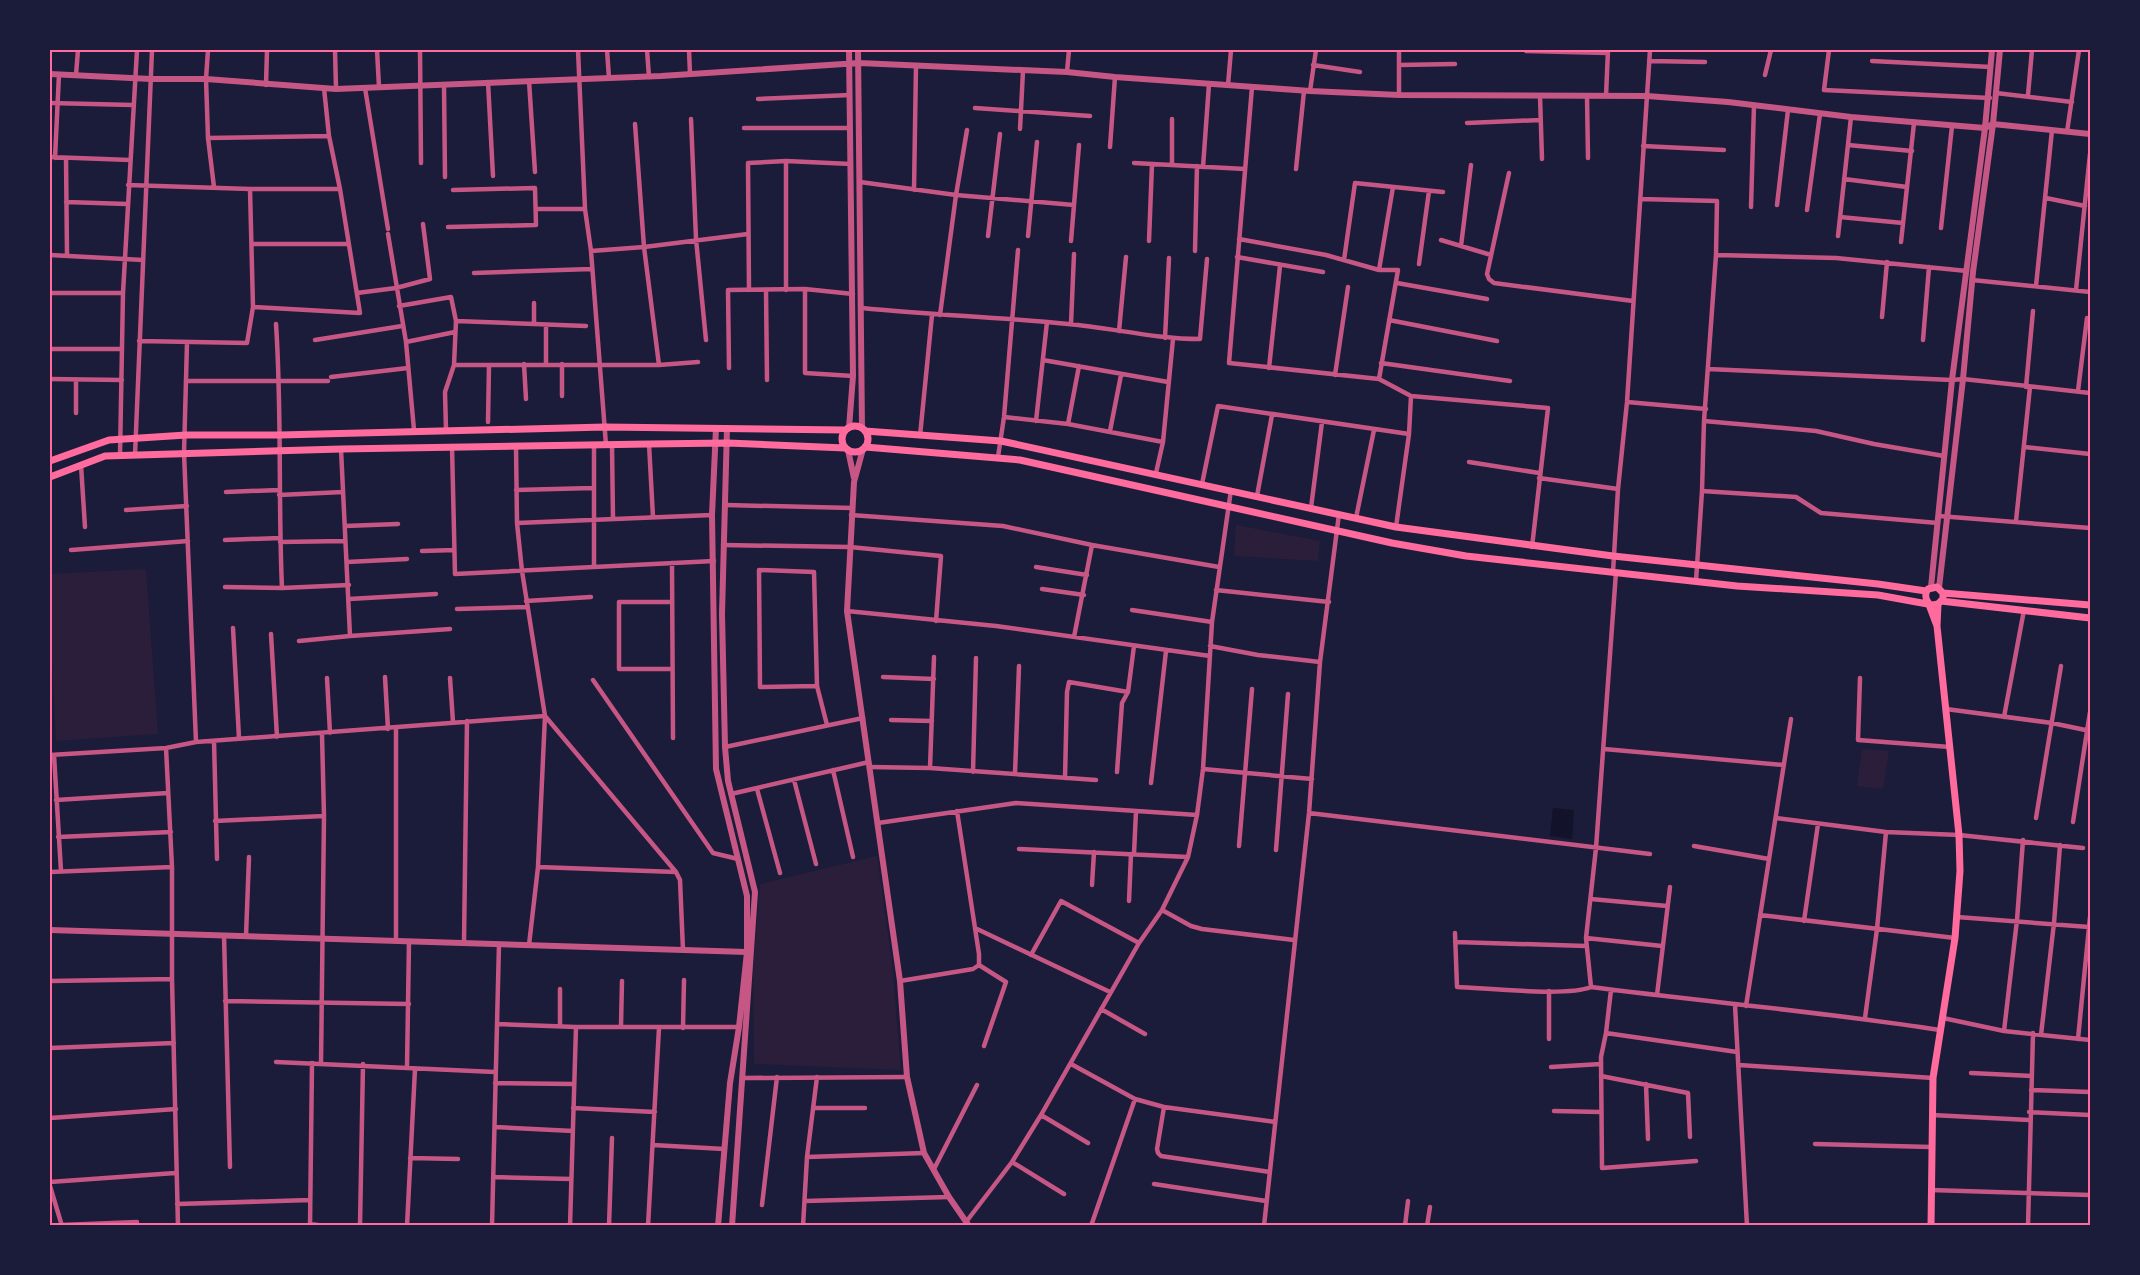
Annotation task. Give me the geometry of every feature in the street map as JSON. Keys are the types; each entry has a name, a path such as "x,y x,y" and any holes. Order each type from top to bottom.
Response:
{"main road":[{"path":"50,461 100,441 135,437 604,427 847,429 858,426 864,430 920,436 1001,441 1396,527 1532,547 1984,596 2091,605"},
{"path":"846,449 842,438 847,429"},
{"path":"864,430 868,440 864,448"},
{"path":"50,477 105,456 341,448 728,443 846,449 856,452 864,448 998,457 1337,531 1466,556 1696,581 1878,595 1933,604 1940,602 2091,618"},
{"path":"1931,1226 1933,1078 1958,917 1960,871 1959,835 1936,626 1925,597 1935,590"},
{"path":"1935,590 1940,602 1936,626"}],"street":[{"path":"76,75 78,50"},
{"path":"120,455 123,293 137,50"},
{"path":"135,455 152,50"},
{"path":"208,50 206,79 208,138 214,187"},
{"path":"266,85 267,50"},
{"path":"335,50 336,89"},
{"path":"377,50 379,87"},
{"path":"420,50 421,163"},
{"path":"578,50 585,209 591,251 604,427 609,445 613,519"},
{"path":"607,50 609,78"},
{"path":"646,50 649,77"},
{"path":"689,50 690,74"},
{"path":"847,429 853,376 849,50"},
{"path":"858,50 864,430"},
{"path":"1067,72 1069,50"},
{"path":"1228,85 1231,50"},
{"path":"1296,169 1307,91 1316,50"},
{"path":"1399,50 1399,95"},
{"path":"1591,987 1586,938 1604,749 1613,556 1627,402 1650,50"},
{"path":"1765,75 1771,50"},
{"path":"1829,50 1824,90 1993,96 2028,95 2072,102"},
{"path":"1935,590 1944,456 1952,381 1993,124 1990,67 1992,50"},
{"path":"1935,590 1948,517 1963,379 1972,280 1969,271 1985,128 1993,96 2000,50"},
{"path":"2028,95 2032,50"},
{"path":"2067,132 2079,50"},
{"path":"1526,51 1608,52 1606,96"},
{"path":"1649,61 1705,62"},
{"path":"1872,61 1990,67"},
{"path":"50,74 206,79 336,89 649,77 859,63 1067,72 1307,91 1399,95 1647,96 1754,105 1914,123 1985,128 1993,124 2091,134"},
{"path":"1399,65 1455,64"},
{"path":"914,190 916,65"},
{"path":"1314,65 1360,72"},
{"path":"1020,129 1023,71"},
{"path":"59,74 52,158 130,160"},
{"path":"1110,147 1115,77"},
{"path":"529,81 535,172"},
{"path":"488,82 493,176"},
{"path":"1203,167 1209,84"},
{"path":"444,85 445,177"},
{"path":"1252,87 1228,363 1379,379 1411,396 1548,408 1532,547"},
{"path":"253,307 360,313 329,136 324,88"},
{"path":"365,88 406,342 414,430"},
{"path":"758,99 850,95"},
{"path":"1540,96 1542,159"},
{"path":"1587,96 1588,158"},
{"path":"50,103 133,105"},
{"path":"1750,207 1754,105"},
{"path":"975,108 1090,116"},
{"path":"1777,205 1788,110"},
{"path":"1807,210 1820,114"},
{"path":"1838,237 1851,117"},
{"path":"691,119 696,239 706,340"},
{"path":"1172,119 1172,165"},
{"path":"1467,123 1540,120"},
{"path":"1901,242 1914,123"},
{"path":"635,124 644,247 659,365"},
{"path":"1941,228 1952,126"},
{"path":"744,128 850,128"},
{"path":"940,315 967,130"},
{"path":"2036,286 2052,130"},
{"path":"988,236 1000,134"},
{"path":"208,138 329,136"},
{"path":"1028,236 1037,142"},
{"path":"1071,241 1079,145"},
{"path":"1848,145 1911,151"},
{"path":"1644,146 1724,150"},
{"path":"2076,290 2091,154"},
{"path":"66,158 67,254"},
{"path":"749,290 748,163 786,161 851,164"},
{"path":"786,161 786,290"},
{"path":"1134,163 1245,169"},
{"path":"1149,241 1152,164"},
{"path":"1461,246 1471,165"},
{"path":"1195,251 1197,166"},
{"path":"1509,173 1487,274 1489,279 1494,283 1633,301"},
{"path":"1844,179 1907,187"},
{"path":"860,182 956,195 1074,204"},
{"path":"1344,260 1355,183 1443,192"},
{"path":"128,185 340,189"},
{"path":"1379,270 1393,187"},
{"path":"448,227 536,225 535,188 453,190"},
{"path":"139,341 247,343 253,307 250,189"},
{"path":"1419,264 1429,191"},
{"path":"2046,198 2085,206"},
{"path":"1640,199 1717,201 1716,255 1696,581"},
{"path":"66,202 128,204"},
{"path":"536,209 585,209"},
{"path":"1840,217 1903,223"},
{"path":"357,293 396,288 430,279 423,224"},
{"path":"591,251 748,234"},
{"path":"1239,239 1344,260 1379,270 1398,270 1379,379"},
{"path":"1441,240 1491,255"},
{"path":"252,244 348,244"},
{"path":"998,457 1004,417 1018,250"},
{"path":"50,255 67,254 143,260"},
{"path":"1071,324 1074,254"},
{"path":"1716,255 1836,258 1969,271"},
{"path":"1119,331 1126,256"},
{"path":"1237,257 1323,272"},
{"path":"1165,338 1169,258"},
{"path":"862,308 1071,324 1173,339 1200,339 1207,259"},
{"path":"1882,317 1887,262"},
{"path":"1269,368 1280,266"},
{"path":"1923,340 1929,267"},
{"path":"474,273 591,269"},
{"path":"1972,280 2091,292"},
{"path":"1397,283 1487,299"},
{"path":"1335,375 1348,287"},
{"path":"729,368 728,290 805,289 853,294"},
{"path":"805,289 805,373 853,376"},
{"path":"766,290 767,380"},
{"path":"50,292 123,293"},
{"path":"399,306 451,297 456,332 454,365 445,392 446,430"},
{"path":"534,303 534,324"},
{"path":"2016,521 2024,447 2033,311"},
{"path":"920,436 932,315"},
{"path":"2078,391 2087,318"},
{"path":"1389,320 1497,341"},
{"path":"456,321 586,326"},
{"path":"1036,420 1047,322"},
{"path":"276,324 280,382 279,493 282,588"},
{"path":"546,325 546,364"},
{"path":"315,340 402,326"},
{"path":"406,342 456,332"},
{"path":"1156,473 1163,442 1173,339"},
{"path":"187,343 184,453 196,742"},
{"path":"50,349 121,350"},
{"path":"1043,360 1168,382"},
{"path":"454,365 659,365 698,362"},
{"path":"1381,363 1510,381"},
{"path":"524,364 526,399"},
{"path":"562,364 562,396"},
{"path":"488,422 489,365"},
{"path":"1068,424 1079,366"},
{"path":"186,381 280,382 330,379 408,368"},
{"path":"1708,369 1952,381 1963,379 2091,393"},
{"path":"1110,431 1121,375"},
{"path":"50,379 122,380"},
{"path":"76,380 76,413"},
{"path":"1396,527 1409,434 1411,396"},
{"path":"1627,402 1706,409"},
{"path":"1202,484 1218,406 1409,434"},
{"path":"1257,496 1272,415"},
{"path":"1004,417 1068,424 1163,442"},
{"path":"1311,508 1323,422"},
{"path":"1704,422 1816,431 1944,456"},
{"path":"716,428 712,515 716,770 747,896 747,952 730,1083 718,1226"},
{"path":"727,428 723,545 725,747 731,794 755,892 732,1226"},
{"path":"1356,518 1374,429"},
{"path":"649,444 653,517"},
{"path":"594,445 594,567"},
{"path":"452,446 456,574 714,561"},
{"path":"516,446 517,524 522,571 545,716 538,867 530,945"},
{"path":"2024,447 2091,454"},
{"path":"341,448 350,636"},
{"path":"864,448 854,482 847,611 900,981 907,1077 924,1153 967,1224 1012,1162 1041,1115 1110,992 1162,910 1188,857 1197,815 1203,769 1212,622 1231,490"},
{"path":"846,449 854,482"},
{"path":"1469,462 1618,489"},
{"path":"81,465 85,527"},
{"path":"516,490 593,488"},
{"path":"1702,490 1796,497 1821,513 1939,520 1948,517 2091,528"},
{"path":"226,492 343,492"},
{"path":"126,510 187,506"},
{"path":"726,506 852,511 1003,526 1092,545 1219,567"},
{"path":"1264,1226 1309,813 1320,662 1339,514"},
{"path":"517,524 712,515"},
{"path":"345,526 398,524"},
{"path":"225,540 345,541"},
{"path":"71,550 188,541"},
{"path":"723,545 850,547 941,556 936,621"},
{"path":"1074,637 1092,545"},
{"path":"422,551 454,550"},
{"path":"347,562 407,559"},
{"path":"672,563 673,738"},
{"path":"1036,567 1087,575"},
{"path":"817,686 760,687 759,570 814,572 817,686 826,725"},
{"path":"225,587 282,588 349,585"},
{"path":"1042,589 1084,595"},
{"path":"1216,590 1329,602"},
{"path":"349,599 436,594"},
{"path":"458,609 591,597"},
{"path":"671,602 619,602 619,669 672,669"},
{"path":"1132,610 1212,622"},
{"path":"2004,717 2024,610"},
{"path":"847,611 996,626 1210,657"},
{"path":"233,628 239,738"},
{"path":"299,641 450,629"},
{"path":"271,634 277,737"},
{"path":"1210,645 1258,655 1320,662"},
{"path":"1118,772 1122,703 1128,692 1134,646"},
{"path":"1151,783 1166,651"},
{"path":"930,768 934,657"},
{"path":"973,772 976,658"},
{"path":"1015,774 1019,666"},
{"path":"2036,818 2061,666"},
{"path":"883,677 934,679"},
{"path":"327,678 330,733"},
{"path":"386,678 388,729"},
{"path":"450,678 453,722"},
{"path":"1860,678 1858,740 1950,747"},
{"path":"593,680 713,854 738,859"},
{"path":"1065,778 1069,682 1128,692"},
{"path":"1239,846 1252,689"},
{"path":"1276,850 1288,694"},
{"path":"1946,709 2052,723 2089,731"},
{"path":"2073,822 2091,712"},
{"path":"61,871 52,755 166,748 196,742 239,738 322,734 545,716"},
{"path":"545,716 676,872 680,880 683,950"},
{"path":"725,747 863,718"},
{"path":"1746,1006 1791,719"},
{"path":"891,720 932,721"},
{"path":"464,942 467,721"},
{"path":"396,728 396,940"},
{"path":"321,1064 324,816 322,734"},
{"path":"214,741 217,859"},
{"path":"166,748 172,867 175,1173 178,1226"},
{"path":"1604,749 1784,765"},
{"path":"731,794 869,764 1096,780"},
{"path":"1203,769 1312,779"},
{"path":"833,770 853,857"},
{"path":"794,780 816,864"},
{"path":"757,789 780,873"},
{"path":"56,800 168,793"},
{"path":"878,823 1016,803 1197,815"},
{"path":"1129,900 1136,811"},
{"path":"957,812 979,965"},
{"path":"1309,813 1650,854"},
{"path":"215,821 324,816"},
{"path":"1776,818 1886,832 2023,840 2083,848"},
{"path":"50,819 56,819"},
{"path":"1804,921 1818,824"},
{"path":"58,837 171,832"},
{"path":"1864,1018 1877,929 1886,832"},
{"path":"2004,1031 2017,920 2023,840"},
{"path":"2041,1035 2060,845"},
{"path":"1694,846 1769,859"},
{"path":"1019,849 1188,857"},
{"path":"1092,885 1094,852"},
{"path":"246,936 249,857"},
{"path":"50,872 172,867"},
{"path":"538,867 676,872"},
{"path":"1657,995 1670,887"},
{"path":"1591,899 1667,906"},
{"path":"1031,955 1061,901 1139,943"},
{"path":"1162,910 1191,926 1208,931 1294,940"},
{"path":"1760,915 1955,938"},
{"path":"2078,1039 2088,972 2091,916"},
{"path":"1958,917 2089,927"},
{"path":"975,928 1110,992"},
{"path":"50,930 747,952"},
{"path":"1455,933 1457,987 1549,991 1584,990 1591,987 1864,1018 1940,1030"},
{"path":"224,935 230,1167"},
{"path":"1586,938 1662,946"},
{"path":"407,1068 409,941"},
{"path":"1455,942 1586,946"},
{"path":"492,1226 498,944"},
{"path":"900,981 973,969 979,965"},
{"path":"979,965 1006,982 984,1046"},
{"path":"50,981 172,979"},
{"path":"683,1028 684,980"},
{"path":"621,1026 622,981"},
{"path":"560,989 560,1026"},
{"path":"1611,990 1601,1064 1602,1168 1696,1161"},
{"path":"1549,991 1550,1039"},
{"path":"225,1001 409,1004"},
{"path":"1736,1005 1747,1226"},
{"path":"1101,1009 1145,1034"},
{"path":"2082,1009 2091,1010"},
{"path":"1943,1018 2004,1031 2091,1040"},
{"path":"497,1024 576,1027 739,1027"},
{"path":"570,1226 576,1027"},
{"path":"648,1226 659,1028"},
{"path":"1606,1033 1737,1052"},
{"path":"2028,1226 2029,1112 2033,1033"},
{"path":"50,1048 174,1043"},
{"path":"276,1062 363,1064 415,1069 495,1072"},
{"path":"312,1063 310,1225 325,1226"},
{"path":"360,1226 363,1064"},
{"path":"1071,1064 1135,1099 1164,1107 1275,1122"},
{"path":"1551,1067 1601,1064"},
{"path":"1738,1065 1933,1078"},
{"path":"407,1226 415,1069"},
{"path":"1971,1073 2032,1076"},
{"path":"1601,1076 1689,1093 1690,1137"},
{"path":"762,1205 777,1077"},
{"path":"803,1226 807,1156 817,1077"},
{"path":"743,1078 907,1077"},
{"path":"495,1083 574,1084"},
{"path":"1646,1084 1648,1139"},
{"path":"934,1169 977,1085"},
{"path":"2031,1090 2091,1092"},
{"path":"1091,1226 1135,1099"},
{"path":"1164,1107 1157,1149 1161,1156 1270,1172"},
{"path":"573,1108 655,1112"},
{"path":"814,1108 865,1108"},
{"path":"50,1118 176,1109"},
{"path":"1554,1111 1601,1112"},
{"path":"2029,1112 2091,1115"},
{"path":"1041,1115 1088,1143"},
{"path":"1932,1115 2029,1120"},
{"path":"495,1127 573,1131"},
{"path":"609,1226 612,1138"},
{"path":"1815,1144 1931,1147"},
{"path":"653,1145 724,1149"},
{"path":"807,1156 924,1153"},
{"path":"411,1158 458,1159"},
{"path":"1012,1162 1064,1194"},
{"path":"137,1222 62,1225 50,1184 175,1173"},
{"path":"493,1177 571,1179"},
{"path":"1154,1184 1266,1201"},
{"path":"1931,1190 2091,1196"},
{"path":"805,1201 949,1197"},
{"path":"177,1204 310,1200"},
{"path":"1405,1226 1408,1201"},
{"path":"1427,1226 1430,1207"}],"shaded area":[{"path":"1236,525 1320,541 1318,561 1234,556"},
{"path":"146,569 158,734 56,741 50,574"},
{"path":"1862,749 1889,751 1883,789 1857,786"},
{"path":"1553,808 1574,810 1572,839 1550,836"},
{"path":"877,856 892,962 901,1070 754,1064 753,971 760,884"}]}
